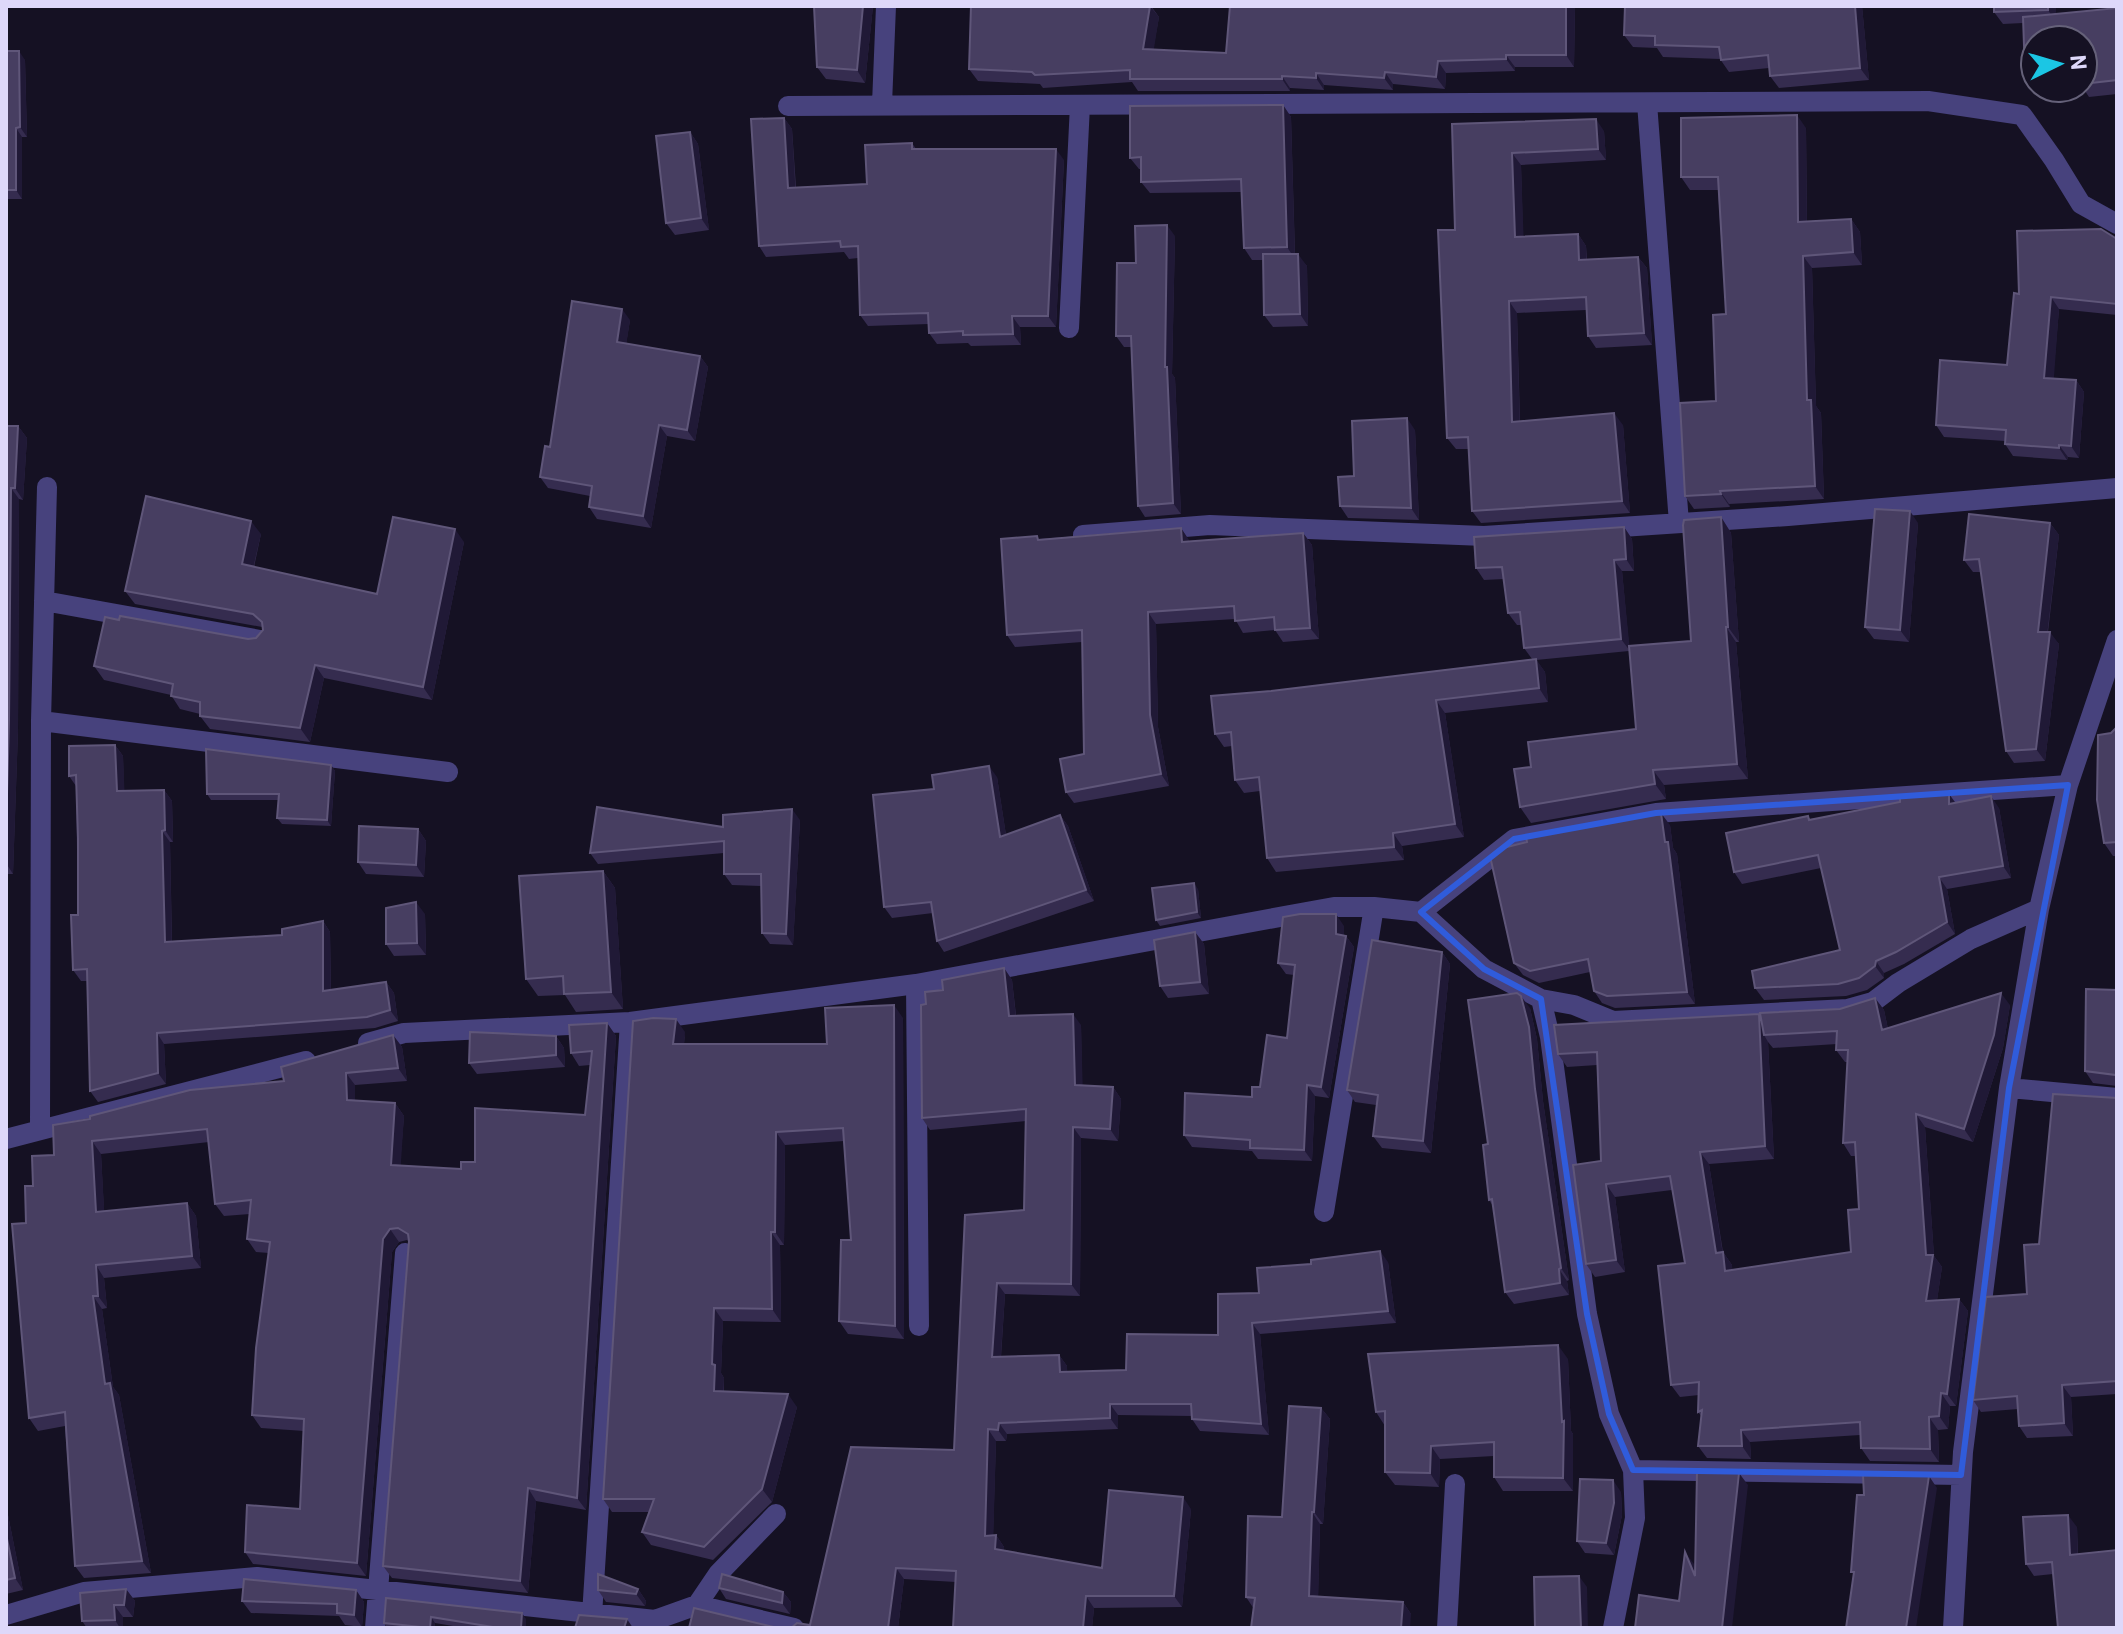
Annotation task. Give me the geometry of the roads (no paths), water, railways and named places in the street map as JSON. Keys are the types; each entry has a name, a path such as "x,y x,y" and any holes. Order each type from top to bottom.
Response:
{"street":[{"path":"882,104 886,6"},
{"path":"788,106 1928,101 2022,115 2081,204 2117,224"},
{"path":"1647,103 1679,523"},
{"path":"1069,328 1080,105"},
{"path":"40,1128 41,721 47,487"},
{"path":"1083,535 1210,525 1484,536 2117,488"},
{"path":"44,601 260,640"},
{"path":"1953,1628 1961,1475 2009,1088 2039,909 2068,785 2094,737 2117,640"},
{"path":"41,721 448,772"},
{"path":"1421,912 1514,839 1656,813 2068,785"},
{"path":"349,1049 404,1033 630,1022 916,984 1334,907 1421,912 1484,969 1541,999 1574,1005 1613,1021 1848,1009 1873,1002 1898,983 1971,939 2039,909"},
{"path":"1324,1212 1374,907"},
{"path":"916,984 919,1326"},
{"path":"1541,999 1550,1037 1587,1314 1609,1414 1633,1470 1635,1518 1613,1628"},
{"path":"592,1615 630,1022"},
{"path":"6,1139 321,1057"},
{"path":"2009,1088 2117,1098"},
{"path":"375,1628 405,1253"},
{"path":"1633,1470 1961,1475"},
{"path":"1447,1628 1455,1484"},
{"path":"6,1615 84,1592 257,1577 653,1624 697,1605 718,1574 776,1514"},
{"path":"697,1605 794,1628"}]}
